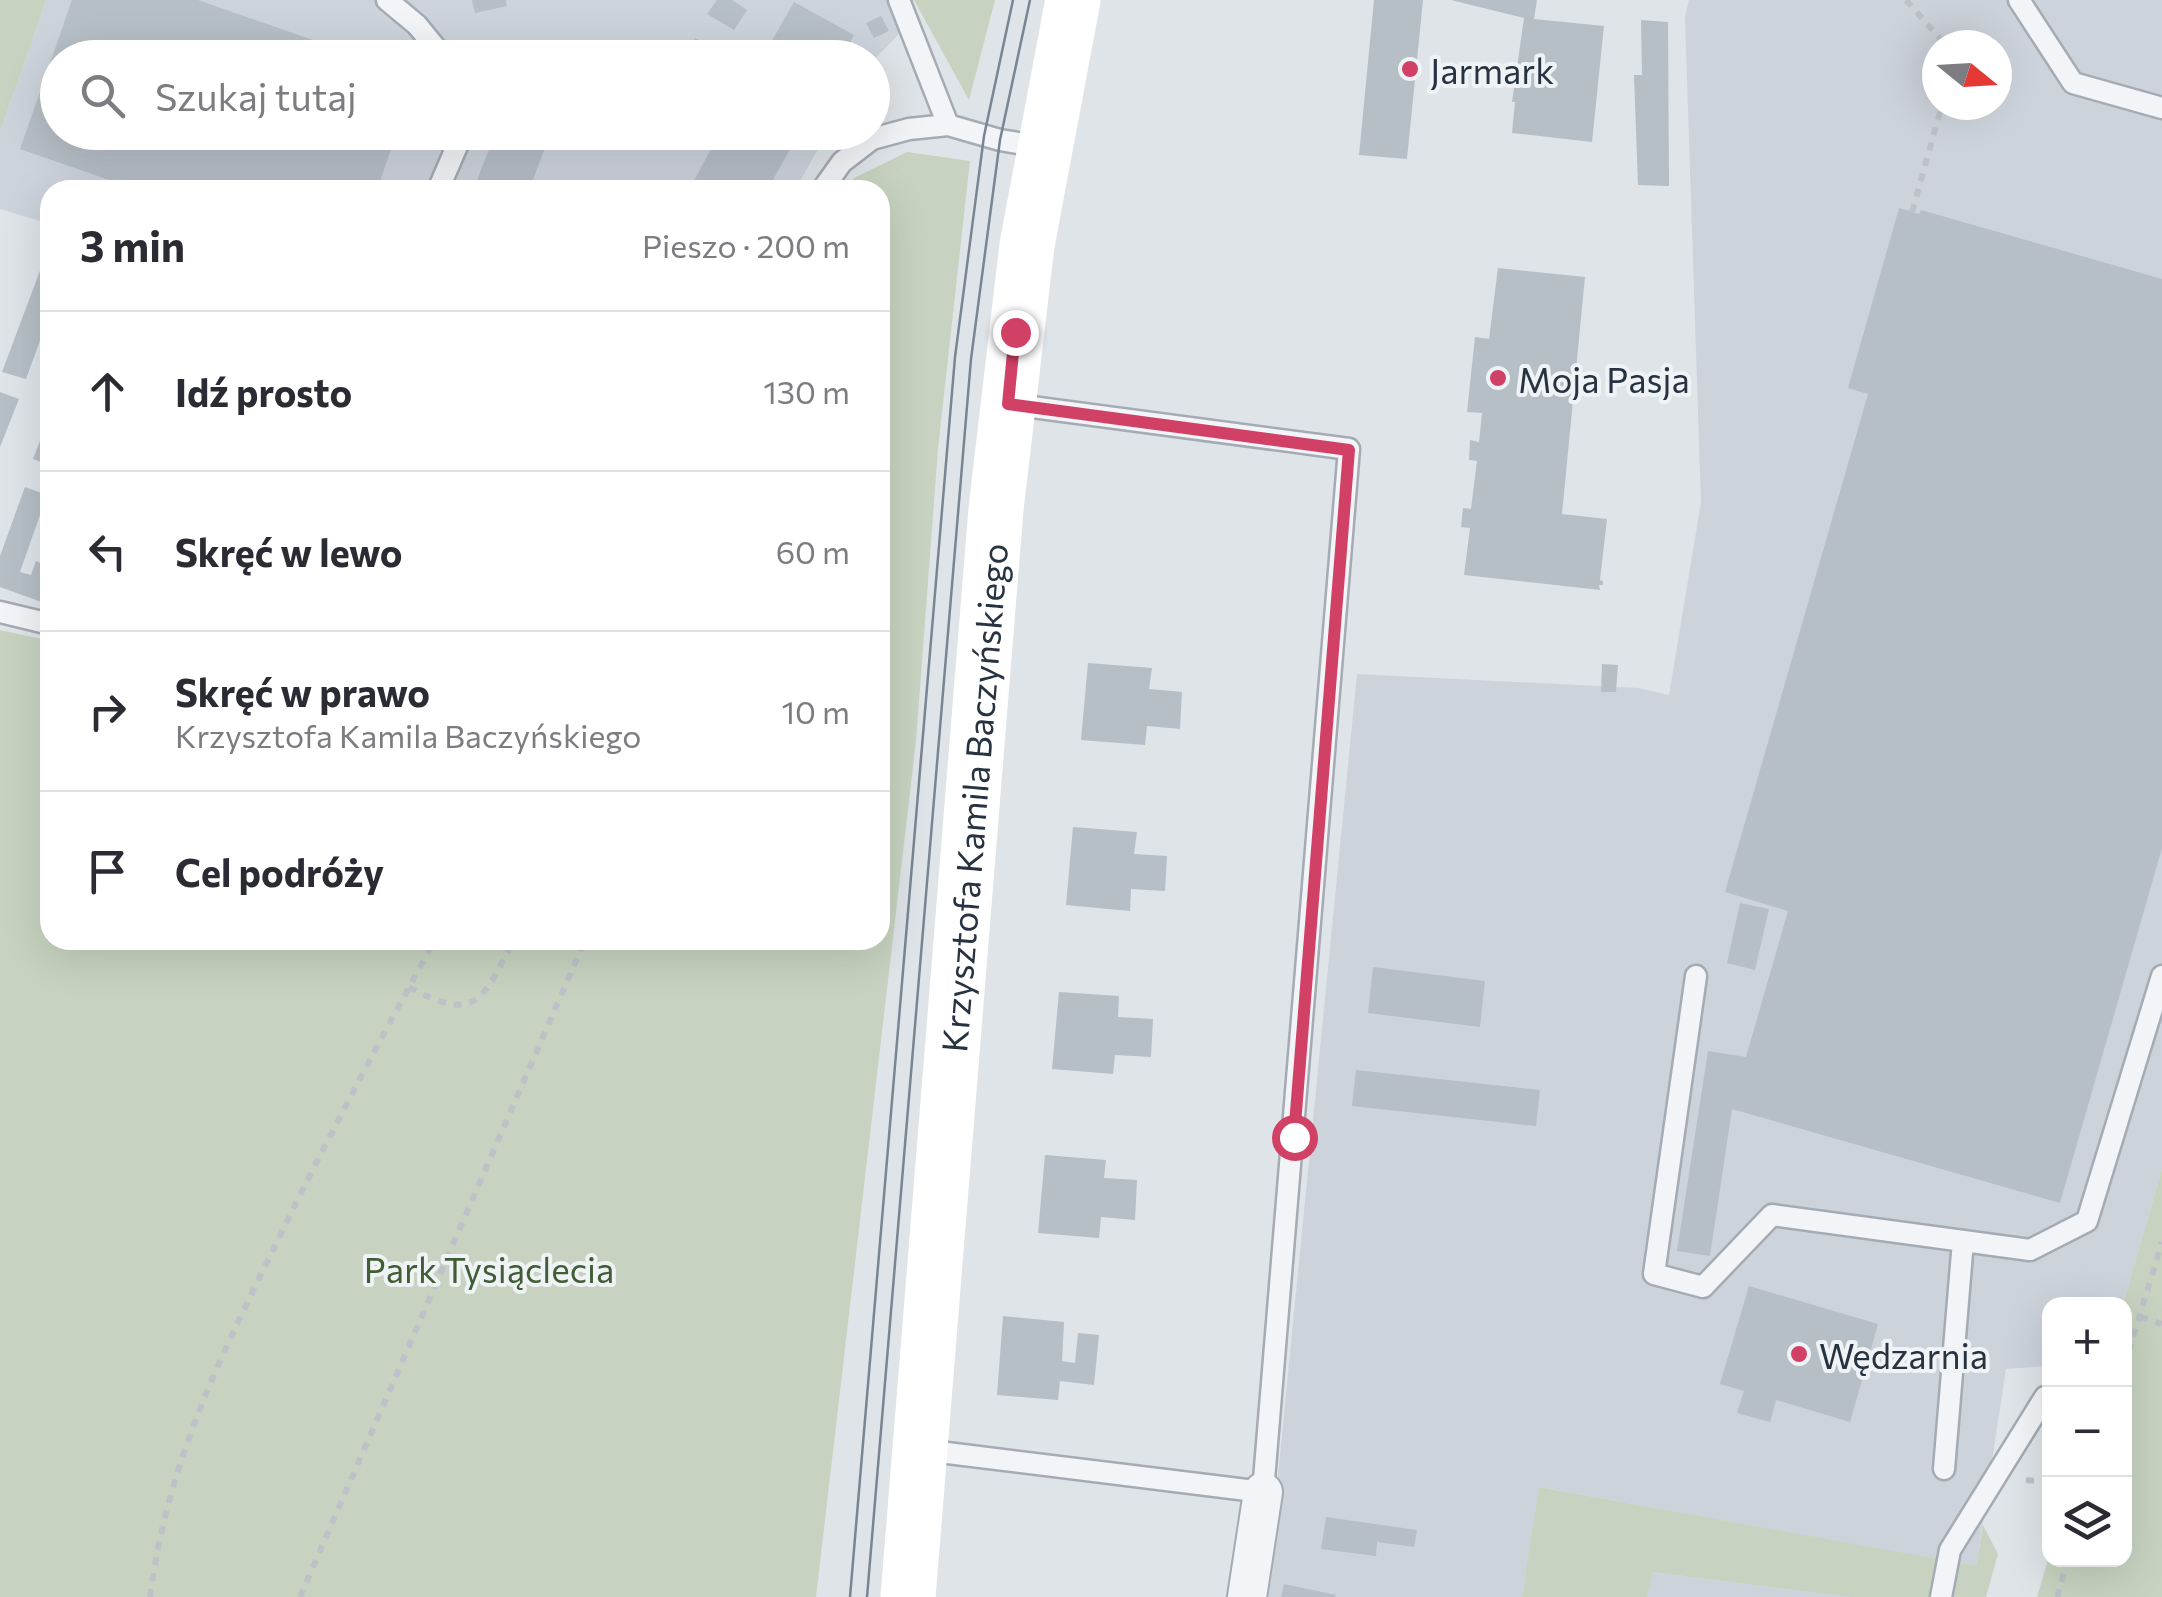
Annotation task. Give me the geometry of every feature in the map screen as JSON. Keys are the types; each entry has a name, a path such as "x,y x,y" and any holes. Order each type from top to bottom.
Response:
{"street":[{"name":"Krzysztofa Kamila Baczyńskiego","path":"908,1597 996,509 1024,263 1073,0"},
{"path":"1247,1597 1263,1492"}],"lane":[{"path":"386,0 429,40"},
{"path":"899,0 948,125"},
{"path":"2020,0 2074,83 2162,108"},
{"path":"890,134 948,125 1000,140 1044,147"},
{"path":"442,180 456,150"},
{"path":"829,180 842,162 858,150"},
{"path":"920,1450 1263,1492 1349,450 1008,404"},
{"path":"0,612 40,622"},
{"path":"1696,976 1654,1274 1703,1287 1772,1215 2030,1250 2087,1221 2162,976"},
{"path":"1944,1470 1963,1241"},
{"path":"1942,1597 1950,1550 2042,1401"}],"path":[{"path":"1906,0 1933,30"},
{"path":"1912,212 1938,120"},
{"path":"150,1597 170,1491 210,1379 305,1184 429,950"},
{"path":"409,987 441,1005 477,999 487,991 509,950"},
{"path":"300,1597 581,950"},
{"path":"2132,1342 2162,1242"},
{"path":"2140,1317 2162,1324"},
{"path":"2057,1597 2066,1567"}],"shaded area":[{"path":"46,0 913,0 898,35 890,43 890,40 40,40 40,150 817,150 801,180 40,180 40,221 0,209 0,132"},
{"path":"1689,0 2162,0 2162,1169 2125,1297 2042,1297 2042,1366 2006,1369 1976,1567 1540,1487 1522,1597 1266,1597 1357,674 1639,688 1669,695 1701,502 1685,18"},
{"path":"1651,1572 1850,1597 1647,1597"}],"green space":[{"path":"0,0 46,0 0,132"},
{"path":"914,0 995,0 969,100"},
{"name":"Park Tysiąclecia","path":"907,152 970,161 938,449 916,741 816,1597 0,1597 0,630 40,639 40,950 890,950 890,180 854,178"},
{"path":"2162,1169 2162,1597 2037,1597 2046,1567 2132,1567 2132,1297 2125,1297"},
{"path":"1539,1487 1976,1566 1983,1525 1998,1554 1986,1597 1850,1597 1652,1572 1647,1597 1522,1597"}],"building":[{"path":"72,0 198,0 313,40 58,40"},
{"path":"472,0 506,0 507,6 475,13"},
{"path":"717,0 732,0 747,10 734,30 707,14"},
{"path":"1374,0 1423,0 1407,159 1359,155"},
{"path":"1451,0 1537,0 1534,19 1604,26 1592,142 1512,133 1512,102 1524,18"},
{"path":"794,2 854,35 851,40 772,40"},
{"path":"881,16 889,31 874,38 866,23"},
{"path":"1641,20 1668,22 1669,186 1638,185 1634,75 1642,75"},
{"path":"40,92 40,150 391,150 380,180 109,180 20,149"},
{"path":"489,150 544,150 533,180 477,180"},
{"path":"710,150 790,150 773,180 694,180"},
{"path":"1899,208 1919,214 1921,210 2162,279 2162,848 2060,1203 1732,1109 1710,1256 1677,1251 1708,1051 1746,1057 1788,911 1725,892 1868,394 1848,388"},
{"path":"1498,268 1585,277 1562,514 1607,519 1600,590 1464,575 1470,528 1461,527 1463,508 1471,509 1477,461 1469,460 1470,440 1479,442 1482,413 1467,412 1475,337 1489,339"},
{"path":"40,271 40,340 26,379 2,372"},
{"path":"0,392 19,399 0,447"},
{"path":"40,441 40,461 33,459"},
{"path":"25,487 40,492 40,515 20,572 31,575 36,561 40,563 40,601 0,587 0,556"},
{"path":"1088,663 1152,668 1149,689 1182,692 1180,729 1147,726 1145,745 1081,740"},
{"path":"1602,664 1618,665 1616,692 1601,692"},
{"path":"1073,827 1137,832 1134,854 1167,856 1165,891 1131,889 1130,911 1066,905"},
{"path":"1740,903 1769,909 1755,970 1727,963"},
{"path":"1373,967 1485,981 1480,1027 1368,1013"},
{"path":"1059,992 1119,996 1118,1017 1153,1019 1151,1057 1115,1055 1113,1074 1052,1069"},
{"path":"1356,1070 1540,1090 1536,1126 1352,1106"},
{"path":"1045,1155 1106,1160 1104,1178 1137,1180 1135,1220 1101,1217 1099,1238 1038,1233"},
{"name":"Wędzarnia","path":"1749,1286 1878,1324 1850,1422 1776,1400 1770,1422 1737,1413 1744,1391 1720,1384"},
{"path":"1003,1316 1064,1322 1062,1361 1075,1363 1078,1333 1099,1335 1094,1385 1060,1381 1058,1400 997,1395"},
{"path":"1326,1517 1417,1530 1414,1547 1377,1542 1376,1556 1321,1549"},
{"path":"1284,1584 1336,1595 1281,1597"}],"tram line":[{"path":"850,1597 955,357 984,136 1013,0"},
{"path":"867,1597 971,359 1000,140 1030,0"}],"place":[{"name":"Jarmark","path":"1410,69"},
{"name":"Moja Pasja","path":"1498,378"},
{"name":"Wędzarnia","path":"1799,1354"}],"route":[{"path":"1015,332 1008,404 1349,450 1294,1137"}]}
